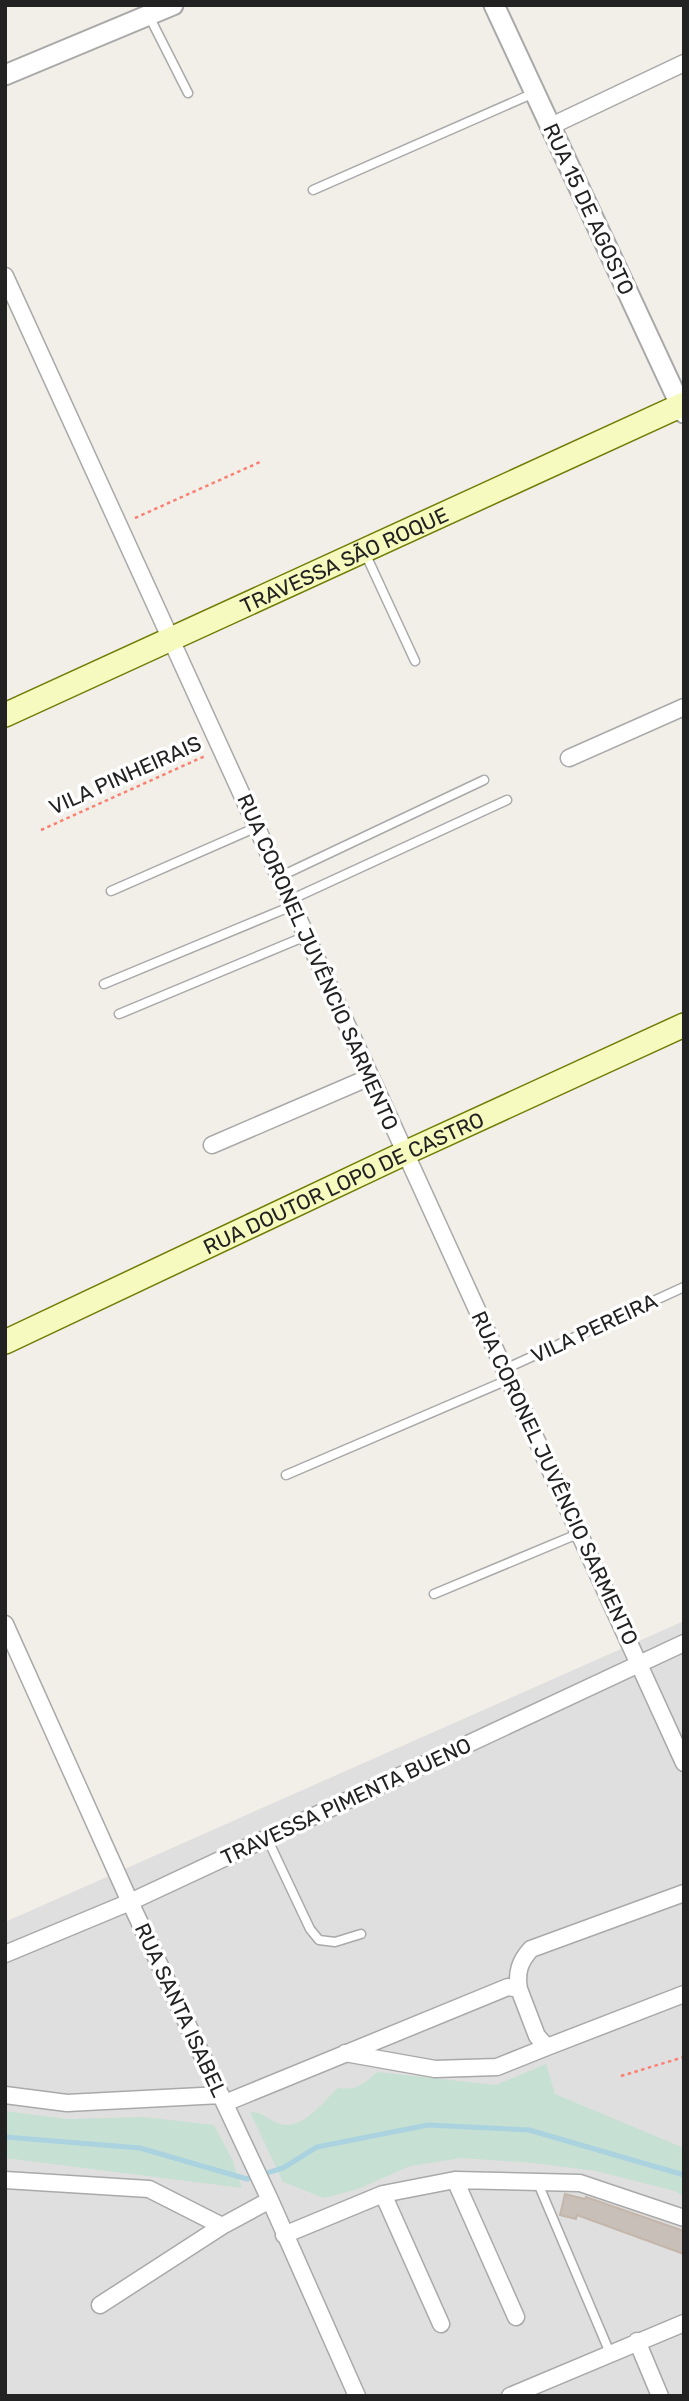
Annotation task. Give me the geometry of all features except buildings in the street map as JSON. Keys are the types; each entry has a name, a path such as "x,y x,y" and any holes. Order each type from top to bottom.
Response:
{"main road":[{"name":"TRAVESSA SÃO ROQUE","path":"5,715 683,408"},
{"name":"RUA DOUTOR LOPO DE CASTRO","path":"5,1342 684,1025"}],"street":[{"path":"5,75 173,5"},
{"name":"RUA 15 DE AGOSTO","path":"494,5 683,408"},
{"path":"551,126 684,63"},
{"name":"RUA CORONEL JUVÊNCIO SARMENTO","path":"5,276 684,1763"},
{"path":"569,758 684,707"},
{"path":"212,1145 370,1077"},
{"name":"RUA SANTA ISABEL","path":"5,1624 130,1902 267,2193 357,2396"},
{"name":"TRAVESSA PIMENTA BUENO","path":"5,1954 130,1902 684,1643"},
{"path":"547,2047 537,2036 517,1979 520,1961 531,1948 684,1893"},
{"path":"5,2095 67,2103 223,2099 499,1990 513,1986 519,1989"},
{"path":"345,2053 435,2069 497,2067 684,1994"},
{"path":"5,2180 149,2189 222,2226"},
{"path":"455,2180 516,2317"},
{"path":"285,2235 383,2194 455,2180 580,2183 684,2218"},
{"path":"100,2305 222,2226 267,2193"},
{"path":"383,2194 441,2324"},
{"path":"510,2396 684,2323"},
{"path":"637,2341 660,2396"}],"lane":[{"path":"149,16 188,93"},
{"path":"313,190 535,92"},
{"path":"364,551 415,661"},
{"path":"279,877 484,780"},
{"path":"104,984 291,904 506,800"},
{"path":"111,891 257,827"},
{"path":"119,1014 306,936"},
{"name":"VILA PEREIRA","path":"286,1475 507,1374 684,1287"},
{"path":"434,1594 580,1533"},
{"path":"267,1838 310,1929 319,1940 335,1942 361,1934"},
{"path":"537,2181 610,2353"}],"path":[{"path":"119,525 260,462"},
{"name":"VILA PINHEIRAIS","path":"41,830 221,749"},
{"path":"621,2076 684,2057"}],"shaded area":[{"path":"684,1621 684,2396 5,2396 5,1922"}],"green space":[{"path":"546,2064 555,2094 684,2148 684,2197 675,2191 596,2171 461,2158 410,2166 358,2189 324,2198 283,2182 250,2112 284,2125 293,2124 310,2116 338,2088 359,2086 377,2072 496,2085"},
{"path":"5,2111 67,2119 144,2117 214,2125 232,2159 242,2188 5,2158"}],"waterway":[{"path":"5,2137 140,2148 247,2179 283,2168 317,2147 428,2125 529,2130 684,2175"}]}
